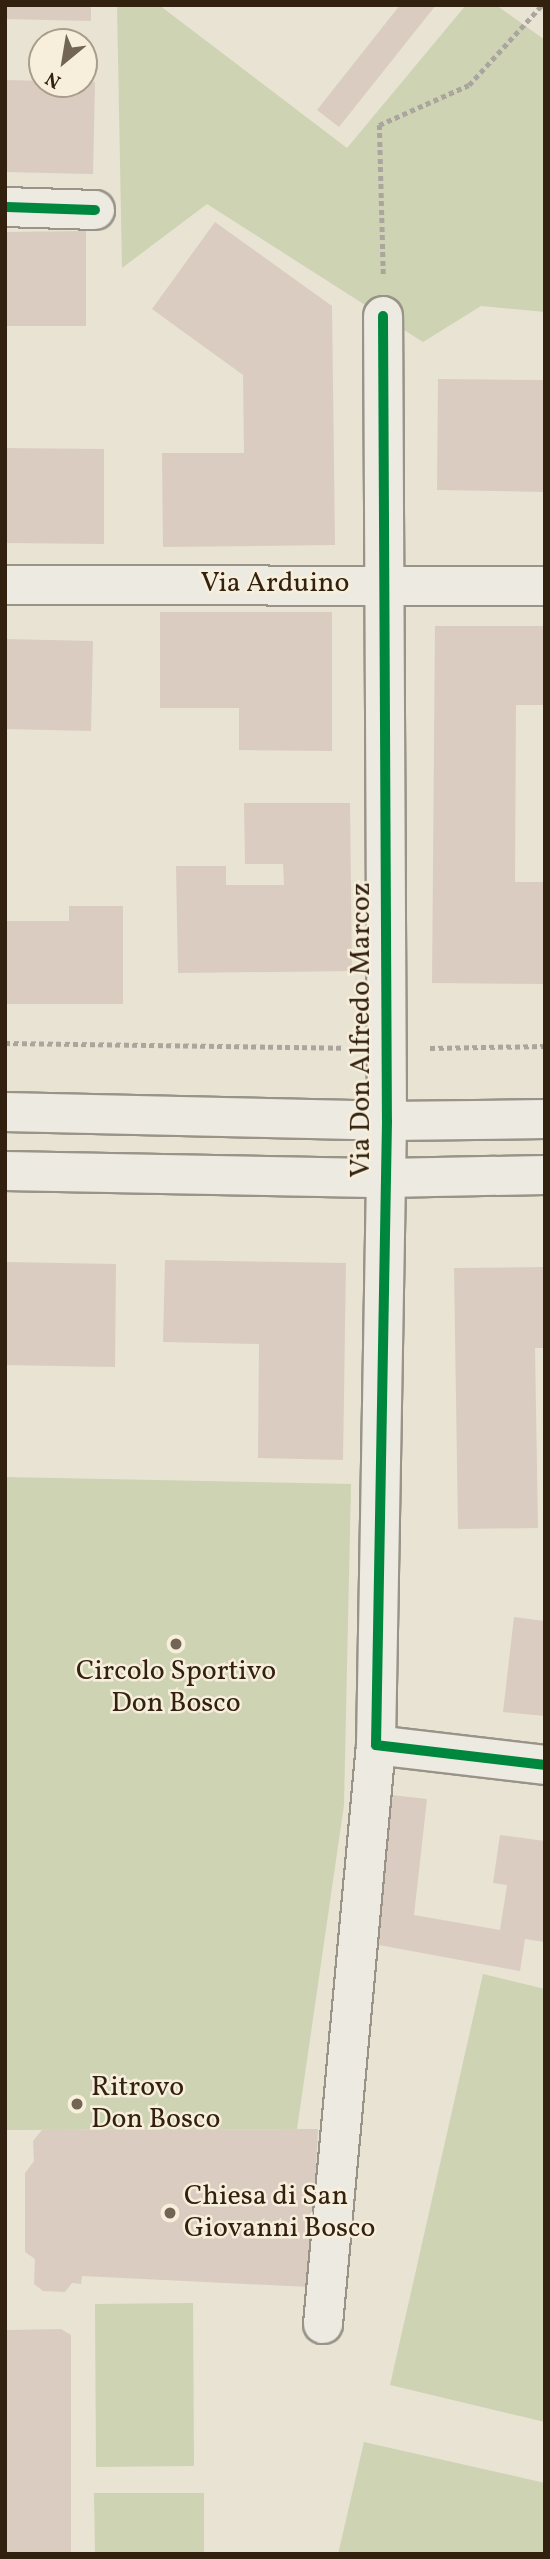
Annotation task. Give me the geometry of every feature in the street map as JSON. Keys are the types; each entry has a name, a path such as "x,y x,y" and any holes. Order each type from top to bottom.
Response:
{"street":[{"path":"5,207 95,210"},
{"name":"Via Don Alfredo Marcoz","path":"323,2323 376,1745 387,1121 383,316"},
{"name":"Via Arduino","path":"5,585 545,586"},
{"path":"5,1112 387,1121 545,1119"},
{"path":"5,1171 385,1178 545,1175"},
{"path":"376,1745 545,1765"}],"path":[{"path":"383,316 379,125 469,85 542,5"},
{"path":"5,1043 386,1048 545,1046"}],"green space":[{"path":"117,5 159,5 347,148 466,5 496,5 545,40 545,312 481,306 423,342 207,204 122,268"},
{"name":"Circolo Sportivo Don Bosco","path":"5,1477 351,1484 344,1805 297,2129 5,2130"},
{"path":"483,1974 545,1989 545,2422 390,2385"},
{"path":"193,2303 194,2466 96,2467 95,2304"},
{"path":"364,2442 545,2483 545,2554 338,2554"},
{"path":"94,2493 204,2493 204,2554 95,2554"}],"building":[{"path":"5,5 91,5 91,21 5,19"},
{"path":"400,5 436,5 339,127 317,110"},
{"path":"5,80 28,81 28,98 95,98 93,174 5,172"},
{"path":"215,222 332,306 335,545 163,547 162,453 244,453 243,375 152,309"},
{"path":"86,231 86,326 5,326 5,232"},
{"path":"438,379 545,380 545,492 437,490"},
{"path":"5,448 104,449 104,544 5,543"},
{"path":"160,612 332,612 332,751 239,750 239,708 160,708"},
{"path":"435,626 545,626 545,705 516,705 515,882 545,882 545,984 432,983"},
{"path":"5,639 93,641 91,731 5,729"},
{"path":"244,803 350,803 352,971 178,973 176,866 226,866 226,885 284,885 283,864 245,864"},
{"path":"69,906 123,906 123,1004 5,1004 5,921 69,921"},
{"path":"165,1260 346,1263 343,1460 258,1458 259,1344 163,1342"},
{"path":"5,1262 116,1264 115,1367 5,1365"},
{"path":"545,1267 545,1348 535,1348 538,1528 458,1529 454,1268"},
{"path":"514,1617 545,1621 545,1716 503,1712"},
{"path":"392,1795 427,1799 414,1915 500,1930 507,1885 493,1883 500,1835 545,1841 545,1942 525,1939 520,1971 368,1943"},
{"name":"Chiesa di San Giovanni Bosco","path":"318,2129 310,2287 82,2276 81,2284 72,2283 65,2292 43,2291 34,2284 35,2259 25,2252 25,2173 34,2161 33,2141 42,2130"},
{"path":"61,2329 71,2335 71,2554 5,2554 5,2330"}],"cycle path":[{"path":"5,207 95,210"},
{"path":"383,316 387,1121 376,1745 545,1765"}],"place":[{"name":"Circolo Sportivo Don Bosco","path":"176,1644"},
{"name":"Ritrovo Don Bosco","path":"77,2104"},
{"name":"Chiesa di San Giovanni Bosco","path":"170,2213"}]}
